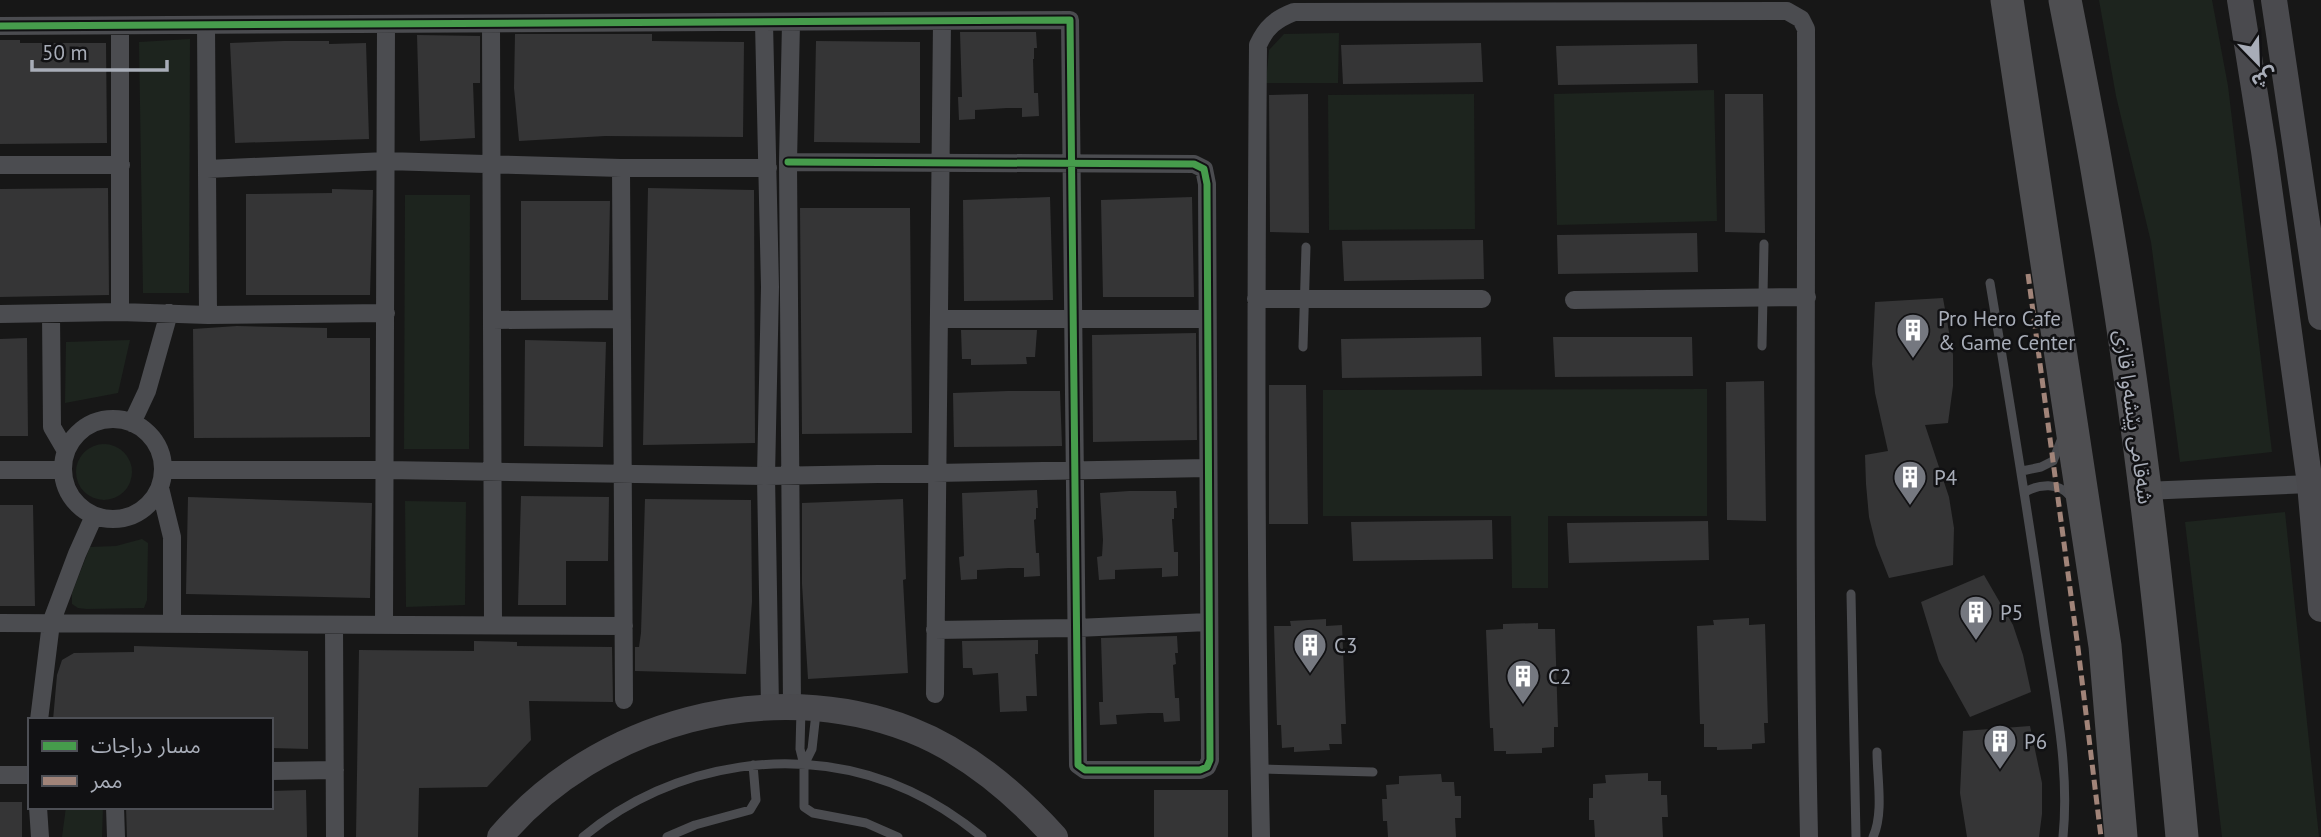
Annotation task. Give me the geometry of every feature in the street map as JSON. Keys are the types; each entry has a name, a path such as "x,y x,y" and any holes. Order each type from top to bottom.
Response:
{"highway":[{"path":"2007,0 2105,646 2121,837"},
{"name":"شەقامی پێشەوا قازی","path":"2065,0 2101,188 2144,491 2158,598 2182,837"}],"street":[{"path":"2240,0 2310,484 2321,609"},
{"path":"2274,0 2318,274 2321,317"},
{"path":"1261,837 1256,299 1258,45 1270,24 1294,12 1532,6 1787,11 1801,19 1806,29 1804,589 1809,837"},
{"path":"0,26 1070,20 1073,163 1078,765 1085,770 1200,770 1207,767 1210,760 1207,184 1204,169 1194,164 1073,163 788,163"},
{"path":"934,694 942,22"},
{"path":"764,23 770,287 766,476 769,651 795,708"},
{"path":"791,23 788,163 789,475 791,652 795,708"},
{"path":"491,24 493,625"},
{"path":"384,625 386,25"},
{"path":"120,312 121,26"},
{"path":"205,26 208,316"},
{"path":"2252,73 2284,63"},
{"path":"207,169 386,161 621,167 768,167"},
{"path":"0,165 121,165"},
{"path":"621,167 624,701"},
{"path":"1574,300 1807,297"},
{"path":"1256,299 1482,299"},
{"path":"0,314 120,312 208,316 386,313"},
{"path":"132,423 147,391 169,313"},
{"path":"51,314 52,426 66,451"},
{"path":"493,320 622,319"},
{"path":"939,319 1206,319"},
{"path":"109,420 132,423 145,430 162,454 164,470 160,488 152,502 140,512 110,520 94,516 82,509 65,485 63,470 66,451 75,437 87,427 109,420"},
{"path":"164,470 386,470 766,476 1208,468"},
{"path":"0,470 63,470"},
{"path":"2144,491 2310,484"},
{"path":"160,488 172,537 172,624"},
{"path":"39,718 51,624 94,516"},
{"path":"935,630 1077,628 1208,622"},
{"path":"0,623 624,626"},
{"path":"334,625 335,837"},
{"path":"769,651 791,652"},
{"path":"500,837 551,787 574,770 620,744 695,719 795,708 838,710 888,722 936,741 999,784 1055,837"},
{"path":"273,771 335,770"},
{"path":"0,775 28,775"},
{"path":"38,809 40,837"},
{"path":"115,809 116,837"}],"lane":[{"path":"1762,346 1763,244"},
{"path":"1303,347 1306,247"},
{"path":"1990,283 2022,471 2057,712 2066,809 2063,837"},
{"path":"2022,471 2053,461 2065,427 2068,399"},
{"path":"2025,492 2036,485 2065,489 2087,525"},
{"path":"1851,594 1856,837"},
{"path":"795,708 812,749 804,765"},
{"path":"795,708 804,765 803,801 808,811 866,823 898,837"},
{"path":"1873,837 1878,812 1877,752"},
{"path":"667,837 695,825 750,810 756,800 753,765"},
{"path":"583,837 623,807 683,779 721,769 753,765 804,765 855,772 909,790 944,810 982,837"},
{"path":"1260,769 1373,772"}],"shaded area":[{"path":"2099,0 2212,0 2228,86 2272,452 2180,462 2151,242 2116,96"},
{"path":"1339,33 1338,83 1266,83 1269,50 1284,34"},
{"path":"190,39 189,293 143,293 139,42"},
{"path":"1714,90 1717,221 1557,225 1554,94"},
{"path":"1474,94 1475,229 1329,230 1328,95"},
{"path":"405,195 470,195 469,449 404,449"},
{"path":"130,340 118,393 65,403 66,342"},
{"path":"1707,389 1707,516 1548,516 1548,588 1512,588 1511,516 1323,516 1323,390"},
{"path":"98,444 110,444 120,448 128,456 132,472 128,488 120,496 110,500 98,500 88,496 80,488 76,478 76,466 80,456 88,448"},
{"path":"405,501 466,502 465,605 406,607"},
{"path":"2285,512 2319,837 2222,837 2185,522"},
{"path":"142,539 148,543 147,600 144,608 87,609 72,604 72,593 90,547 116,546"},
{"path":"66,809 103,809 102,837 62,837"}],"building":[{"path":"960,32 1036,32 1037,48 1034,48 1033,59 1034,93 1038,93 1039,116 1022,117 1022,108 1007,108 975,110 975,119 959,120 958,97 962,97"},
{"path":"515,34 652,34 652,41 744,42 743,137 605,136 519,141 514,88"},
{"path":"417,35 480,36 480,83 473,83 475,138 420,141"},
{"path":"0,40 20,40 20,43 106,43 107,143 0,144"},
{"path":"816,41 920,42 920,143 814,142"},
{"path":"230,43 366,43 369,139 235,143"},
{"path":"1481,43 1483,82 1343,84 1341,45"},
{"path":"1697,44 1698,83 1558,85 1556,46"},
{"path":"1308,94 1309,233 1270,232 1269,95"},
{"path":"1725,94 1763,94 1765,233 1725,232"},
{"path":"108,188 109,295 0,297 0,189"},
{"path":"648,188 754,190 755,443 643,445"},
{"path":"332,189 373,190 370,295 246,295 246,194 332,193"},
{"path":"1050,197 1053,300 964,301 963,200"},
{"path":"1192,197 1194,297 1103,297 1101,200"},
{"path":"521,201 610,201 608,300 521,300"},
{"path":"800,208 910,208 912,433 802,434"},
{"path":"1697,233 1698,272 1558,274 1557,235"},
{"path":"1483,240 1484,279 1344,281 1342,241"},
{"path":"1943,298 1953,355 1953,386 1948,423 1925,425 1949,497 1954,528 1953,565 1889,578 1869,517 1866,484 1865,455 1888,451 1875,393 1872,364 1875,302"},
{"path":"237,326 327,328 327,338 370,338 370,437 194,438 193,329"},
{"path":"961,330 1037,330 1035,357 1026,357 1027,364 971,365 971,359 962,359"},
{"path":"1196,333 1197,440 1093,442 1092,335"},
{"path":"1481,337 1482,376 1342,378 1341,339"},
{"path":"1553,337 1692,337 1693,376 1555,377"},
{"path":"27,338 28,436 0,436 0,339"},
{"path":"525,340 606,342 603,447 524,446"},
{"path":"1764,381 1766,521 1727,520 1726,382"},
{"path":"1269,385 1306,385 1308,524 1269,524"},
{"path":"1060,391 1062,446 954,447 953,393"},
{"path":"1037,490 1038,508 1034,520 1040,576 1024,577 1024,568 1009,568 977,570 977,579 961,580 959,557 964,556 962,493"},
{"path":"1176,491 1177,508 1174,508 1172,519 1174,552 1178,552 1178,576 1162,577 1162,568 1134,569 1115,570 1115,579 1099,580 1097,557 1102,556 1103,540 1100,493"},
{"path":"521,496 609,497 608,561 566,561 566,605 518,605"},
{"path":"188,497 372,503 370,598 186,594"},
{"path":"645,499 751,500 752,602 746,674 635,671 635,647 639,647 641,633"},
{"path":"903,499 906,579 903,580 908,673 808,679 802,584 802,503"},
{"path":"0,505 33,505 35,606 0,606"},
{"path":"1492,520 1493,559 1353,561 1351,522"},
{"path":"1708,521 1709,560 1569,563 1567,523"},
{"name":"P5","path":"1984,575 2013,625 2031,692 1970,717 1939,661 1921,602"},
{"path":"1749,618 1749,625 1765,624 1768,723 1764,723 1765,743 1752,744 1752,749 1717,750 1717,747 1704,747 1704,724 1700,724 1697,626 1714,625 1713,620"},
{"name":"C3","path":"1326,619 1326,626 1342,625 1346,724 1341,724 1342,744 1329,744 1330,750 1294,752 1294,747 1282,748 1281,725 1277,725 1274,626 1291,626 1290,621"},
{"name":"C2","path":"1538,623 1538,629 1555,629 1558,727 1554,727 1554,747 1542,748 1542,753 1506,754 1506,751 1494,751 1493,728 1490,728 1486,630 1503,629 1503,624"},
{"path":"1177,636 1178,653 1175,653 1176,664 1173,665 1175,698 1179,698 1180,721 1164,722 1163,713 1149,713 1116,715 1117,724 1100,725 1099,702 1103,702 1101,638"},
{"path":"1038,640 1038,654 1035,654 1037,696 1026,696 1027,711 1000,712 998,673 973,675 972,668 963,668 962,641"},
{"path":"474,641 517,642 517,646 612,647 613,702 529,701 531,740 487,787 419,788 418,837 356,837 359,650 474,651"},
{"path":"134,646 308,651 308,749 273,748 273,718 53,718 57,675 62,660 74,653 134,652"},
{"name":"P6","path":"2030,726 2042,783 2039,837 1967,837 1960,793 1963,731"},
{"path":"1648,773 1648,781 1661,781 1661,795 1667,795 1668,817 1662,817 1663,837 1595,837 1594,820 1589,820 1589,798 1593,798 1593,784 1606,783 1605,775"},
{"path":"1441,774 1442,782 1454,782 1455,796 1461,796 1461,818 1455,818 1456,837 1388,837 1387,821 1383,821 1382,799 1387,799 1386,785 1399,784 1399,776"},
{"path":"306,790 307,837 127,837 126,809 273,809 273,791"},
{"path":"1154,790 1228,790 1228,837 1154,837"},
{"path":"0,802 22,802 22,837 0,837"}],"marked path":[{"path":"2028,274 2101,837"}],"cycle path":[{"path":"0,26 1070,20 1078,765 1085,770 1200,770 1207,767 1210,760 1207,184 1204,169 1194,164 788,162"}],"place":[{"name":"Pro Hero Cafe & Game Center","path":"1913,360"},
{"name":"P4","path":"1910,507"},
{"name":"P5","path":"1976,642"},
{"name":"C3","path":"1310,675"},
{"name":"C2","path":"1523,706"},
{"name":"P6","path":"2000,771"}]}
